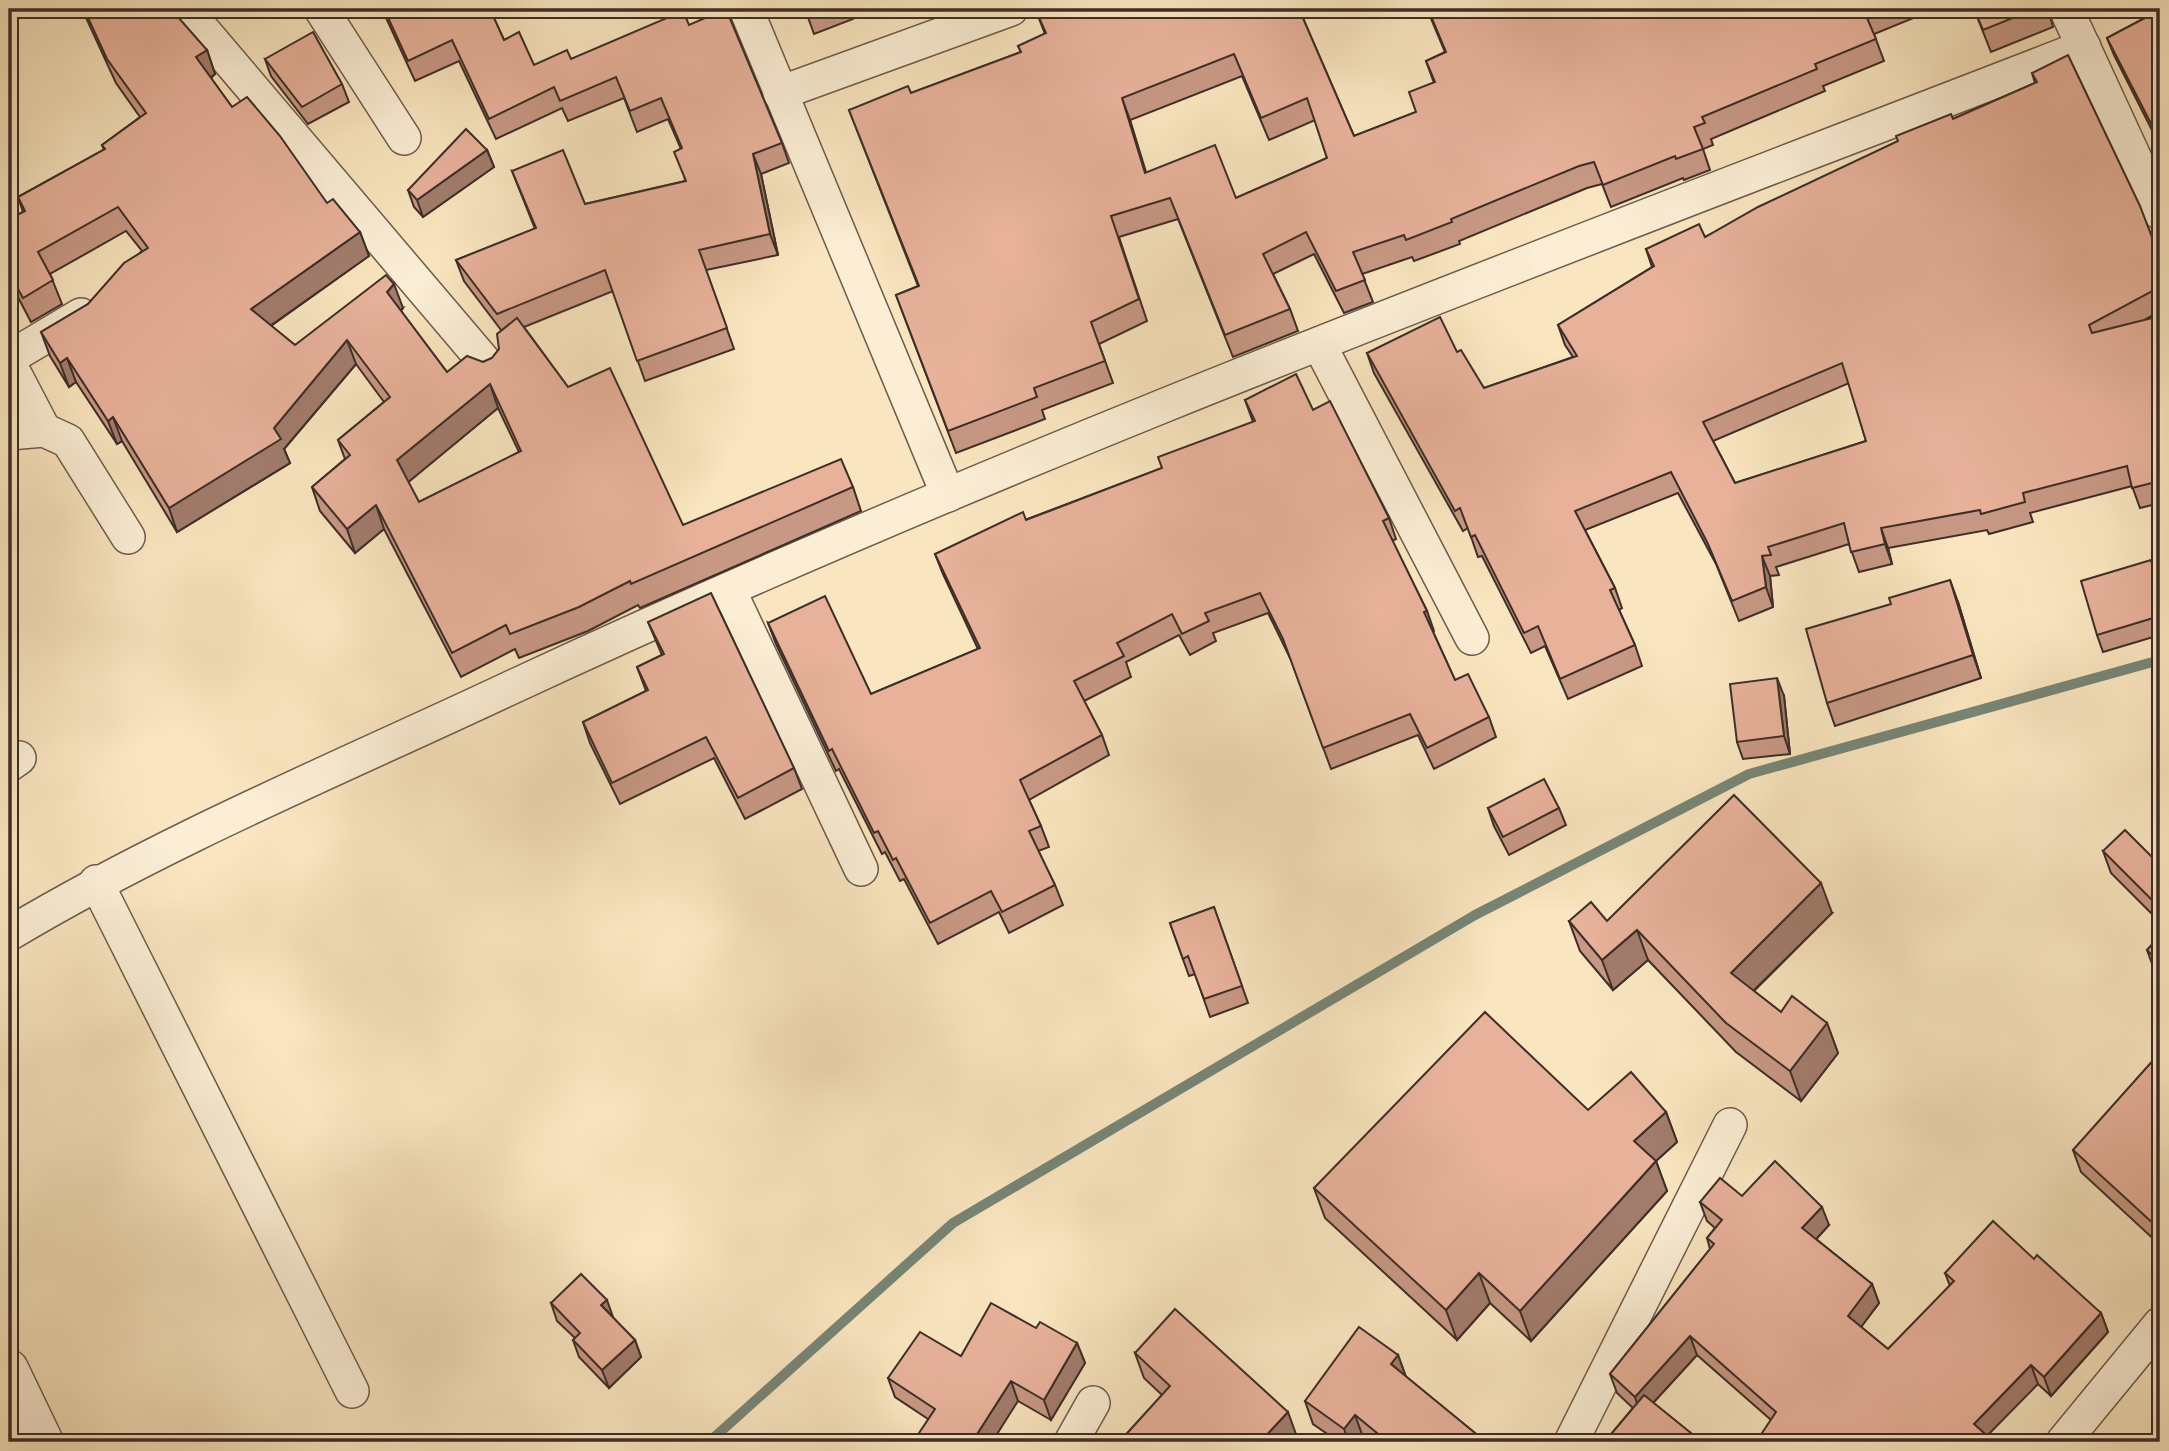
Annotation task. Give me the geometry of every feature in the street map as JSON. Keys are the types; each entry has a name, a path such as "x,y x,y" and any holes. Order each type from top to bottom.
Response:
{"street":[{"path":"185,9 489,367"},
{"path":"320,9 404,138"},
{"path":"746,9 948,495"},
{"path":"780,93 1011,9"},
{"path":"2066,9 2160,213"},
{"path":"9,934 96,882 618,638 948,495 1319,344 2084,47"},
{"path":"44,430 9,361 87,312 105,292"},
{"path":"1319,344 1472,638"},
{"path":"9,433 44,430 68,441 128,537"},
{"path":"729,590 861,869"},
{"path":"96,882 352,1391"},
{"path":"1571,1442 1730,1125"},
{"path":"2063,1442 2160,1324"},
{"path":"9,1369 44,1442"},
{"path":"1070,1442 1093,1403"}],"building":[{"path":"84,9 145,9 146,12 151,9 171,9 207,50 196,57 232,107 247,97 280,136 327,203 333,199 360,232 251,309 295,345 386,275 394,284 387,292 447,372 467,356 483,362 492,358 499,349 497,334 517,318 568,387 610,368 683,525 841,459 853,487 631,584 630,581 579,607 510,634 506,625 452,653 376,505 347,529 312,487 350,455 338,440 390,397 347,340 274,428 281,439 169,508 113,417 108,421 67,358 60,363 41,332 88,304 124,263 148,248 118,207 38,252 53,280 23,298 9,273 9,219 25,211 18,197 105,149 102,145 146,113 107,59","holes":["490,384 521,451 419,502 397,460"]},
{"path":"384,9 490,9 504,40 519,32 534,65 567,50 571,59 683,11 689,25 726,9 782,143 753,154 770,234 699,250 727,328 637,361 605,270 497,314 456,260 536,228 512,171 563,150 585,204 686,181 674,152 682,148 661,98 630,111 616,77 560,101 554,87 489,119 452,40 408,61"},
{"path":"1084,9 1088,17 1110,9 1299,9 1354,136 1416,112 1409,92 1435,82 1426,61 1446,52 1428,9 1874,9 1865,13 1876,39 1815,64 1817,69 1702,117 1705,123 1694,127 1703,149 1676,159 1675,156 1603,185 1594,162 1579,166 1406,240 1404,235 1353,252 1365,280 1336,291 1306,232 1263,254 1290,309 1225,335 1170,198 1111,216 1139,299 1091,322 1105,361 1034,388 1037,397 948,431 896,295 919,286 849,110 908,86 911,93 1021,52 1018,46 1046,33 1036,11","holes":["1234,54 1261,118 1307,98 1327,158 1236,198 1215,145 1145,173 1122,98"]},
{"path":"1974,9 2035,9 1983,30"},
{"path":"2160,10 2160,141 2107,38"},
{"path":"313,32 342,84 302,107 265,59"},
{"path":"2068,55 2140,206 2160,258 2160,287 2089,325 2092,333 2160,316 2160,481 2132,488 2127,466 2023,493 2025,502 1981,514 1980,510 1881,528 1885,544 1851,552 1844,523 1768,547 1771,555 1762,556 1766,587 1732,601 1708,544 1671,472 1575,511 1615,588 1610,590 1635,645 1560,679 1538,626 1524,633 1475,535 1471,537 1460,508 1455,511 1367,353 1440,317 1457,352 1461,350 1484,388 1577,356 1558,325 1654,266 1646,249 1699,224 1705,237 1758,207 1898,141 1896,136 1951,114 1953,119 2037,82 2032,73","holes":["1842,363 1866,441 1735,483 1703,422"]},
{"path":"466,129 487,150 417,200 408,190"},
{"path":"1296,374 1313,410 1330,401 1389,518 1383,521 1427,611 1424,612 1455,680 1468,674 1489,717 1427,748 1410,714 1323,748 1283,639 1260,593 1205,613 1209,621 1182,634 1172,614 1117,643 1124,656 1074,681 1102,735 1020,780 1041,826 1029,831 1055,885 1002,912 991,891 930,923 896,858 893,860 878,831 874,833 832,749 829,751 768,623 825,596 871,694 980,648 935,554 1023,512 1026,520 1162,468 1158,457 1255,421 1245,400"},
{"path":"2151,560 2160,592 2160,616 2097,635 2081,581"},
{"path":"1950,580 1973,655 1827,703 1806,629 1891,604 1889,598"},
{"path":"711,593 794,768 738,798 706,737 612,783 583,722 648,690 637,667 664,654 648,622"},
{"path":"1777,678 1784,736 1737,742 1730,684"},
{"path":"1544,779 1559,808 1503,837 1488,808"},
{"path":"1734,795 1821,883 1731,973 1781,1012 1792,996 1827,1023 1790,1071 1726,1023 1637,930 1602,960 1569,921 1591,902 1607,921"},
{"path":"2125,830 2160,865 2160,908 2103,851"},
{"path":"1214,907 1242,986 1204,999 1188,956 1183,959 1170,923"},
{"path":"2160,936 2160,963 2147,950"},
{"path":"1485,1012 1588,1110 1631,1072 1666,1112 1634,1141 1656,1161 1520,1311 1479,1273 1446,1310 1314,1188"},
{"path":"2156,1057 2160,1061 2160,1221 2156,1226 2073,1150"},
{"path":"1775,1161 1822,1207 1802,1228 1872,1284 1848,1316 1888,1349 1954,1281 1945,1273 1993,1221 2034,1259 2037,1255 2101,1313 2044,1377 2031,1365 1974,1424 1994,1442 1756,1442 1776,1412 1690,1336 1635,1397 1610,1374 1714,1244 1707,1238 1722,1220 1700,1202 1720,1178 1742,1196"},
{"path":"581,1274 607,1300 601,1305 635,1340 602,1370 573,1340 580,1333 551,1303"},
{"path":"991,1303 1036,1328 1040,1322 1077,1343 1044,1400 1011,1381 972,1442 913,1442 935,1409 888,1378 920,1332 961,1356"},
{"path":"1175,1309 1288,1412 1260,1442 1121,1440 1170,1386 1135,1353"},
{"path":"1359,1327 1398,1355 1391,1364 1486,1442 1388,1442 1355,1415 1344,1429 1305,1401"},
{"path":"1644,1395 1702,1442 1624,1442 1612,1433"}],"waterway":[{"path":"709,1442 953,1223 1475,915 1749,774 2160,660"}]}
